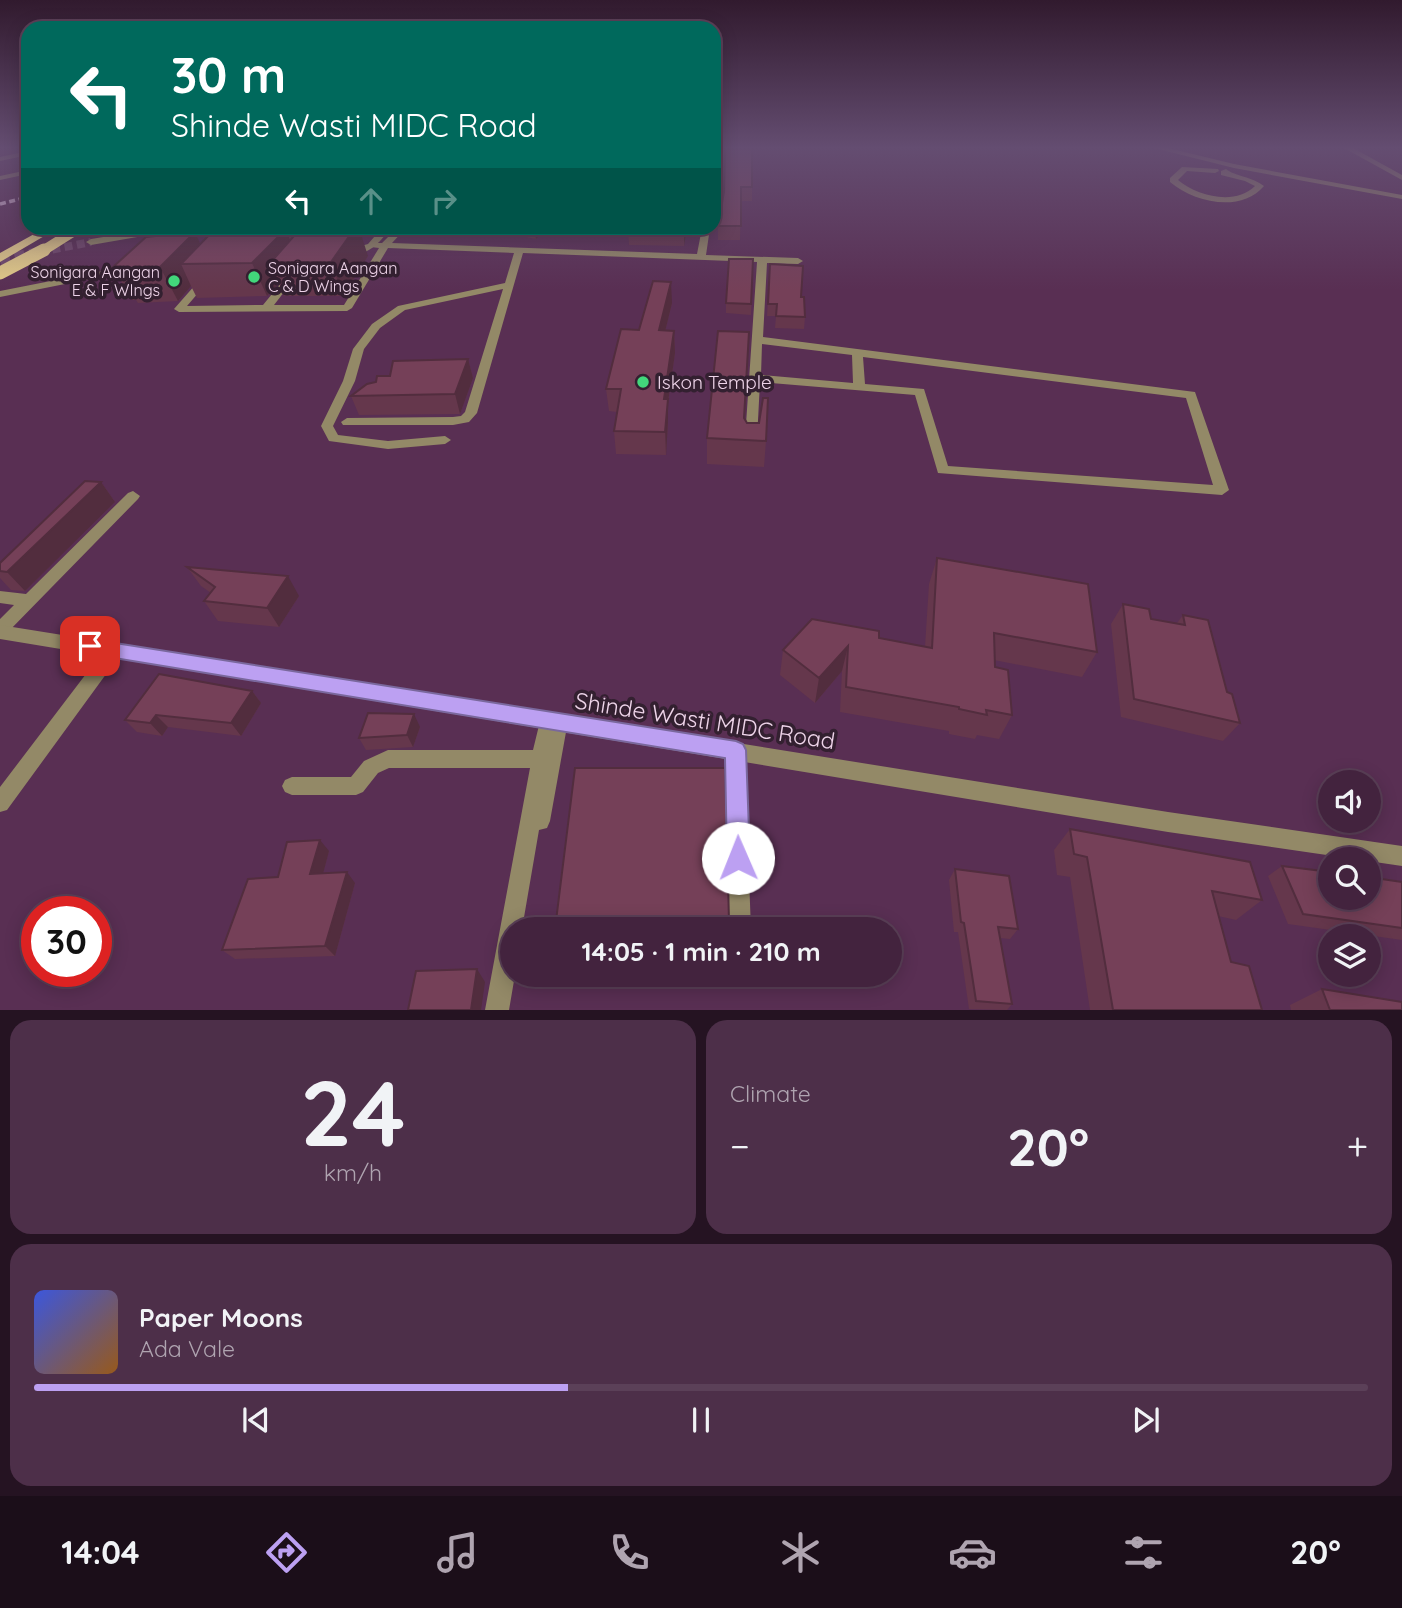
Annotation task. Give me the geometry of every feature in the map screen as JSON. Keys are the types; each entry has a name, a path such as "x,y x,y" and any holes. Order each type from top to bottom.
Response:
{"main road":[{"path":"0,258 40,235"},
{"path":"0,272 53,246 69,235"}],"street":[{"path":"1204,195 1223,200 1251,195"},
{"path":"91,242 132,235"},
{"path":"364,235 519,251 798,261"},
{"path":"701,257 705,235"},
{"path":"335,252 364,250 382,238"},
{"path":"211,273 179,309 347,308 382,238"},
{"path":"347,422 465,419 471,412 519,251"},
{"path":"751,443 762,259"},
{"path":"0,294 146,265"},
{"path":"266,309 299,267"},
{"path":"445,440 388,445 334,438 327,426 349,381 359,349 376,326 402,309 508,285"},
{"path":"755,378 920,392 943,470 1222,490 1191,395 757,340"},
{"path":"857,353 859,387"},
{"path":"0,630 133,496"},
{"path":"0,597 28,600"},
{"name":"Shinde Wasti MIDC Road","path":"0,630 1168,822 1402,856"},
{"path":"0,803 114,650"},
{"path":"497,1010 541,759 554,720"},
{"path":"520,917 554,720"},
{"path":"736,750 740,917"},
{"path":"292,786 356,786 371,767 388,759 541,759"}],"building":[{"path":"723,195 741,195 741,226 721,226"},
{"path":"192,235 160,267 113,267 146,237"},
{"path":"209,235 280,235 252,263 181,264"},
{"path":"350,235 331,262 271,262 294,236"},
{"path":"729,259 753,259 751,304 726,303"},
{"path":"770,264 803,266 801,297 804,297 805,317 776,316 777,304 768,304"},
{"path":"653,281 671,282 659,330 674,331 664,399 668,399 665,432 614,431 621,389 606,389 621,329 639,330"},
{"path":"718,331 749,332 744,418 747,423 759,423 763,398 768,398 766,441 707,438"},
{"path":"468,359 455,394 351,396 367,384 376,382 377,376 390,376 393,361"},
{"path":"85,481 101,482 7,572 0,571 0,563"},
{"path":"937,558 1088,584 1097,652 994,633 995,667 1008,670 1012,715 986,710 987,715 959,707 846,687 848,646 819,678 783,650 812,619 879,631 879,638 932,648"},
{"path":"187,567 288,576 267,608 204,601 215,587"},
{"path":"1123,604 1149,609 1151,619 1185,625 1183,615 1208,620 1227,692 1232,694 1240,723 1134,699"},
{"path":"159,674 252,691 231,723 156,715 150,723 125,720"},
{"path":"368,713 414,714 407,735 359,738"},
{"path":"575,768 725,768 729,917 556,917"},
{"path":"1070,829 1250,862 1262,900 1212,891 1231,962 1249,966 1262,1010 1113,1010 1087,857 1074,854"},
{"path":"320,840 310,874 347,872 325,946 222,950 248,879 278,877 287,842"},
{"path":"1282,866 1318,870 1318,910 1381,910 1381,879 1402,882 1402,928 1303,914"},
{"path":"955,869 1009,876 1018,929 998,927 1012,1004 976,1001 964,923 961,922"},
{"path":"477,969 471,1010 408,1010 416,971"},
{"path":"1322,989 1402,1002 1402,1010 1330,1010"}],"tunnel":[{"path":"40,252 91,242"},
{"path":"0,260 48,250"}],"railway":[{"path":"0,204 21,199"}],"place":[{"name":"Sonigara Aangan C & D Wings","path":"254,277"},
{"name":"Sonigara Aangan E & F WIngs","path":"174,281"},
{"name":"Iskon Temple","path":"643,382"}],"route":[{"path":"90,646 736,750 738,858"}]}
